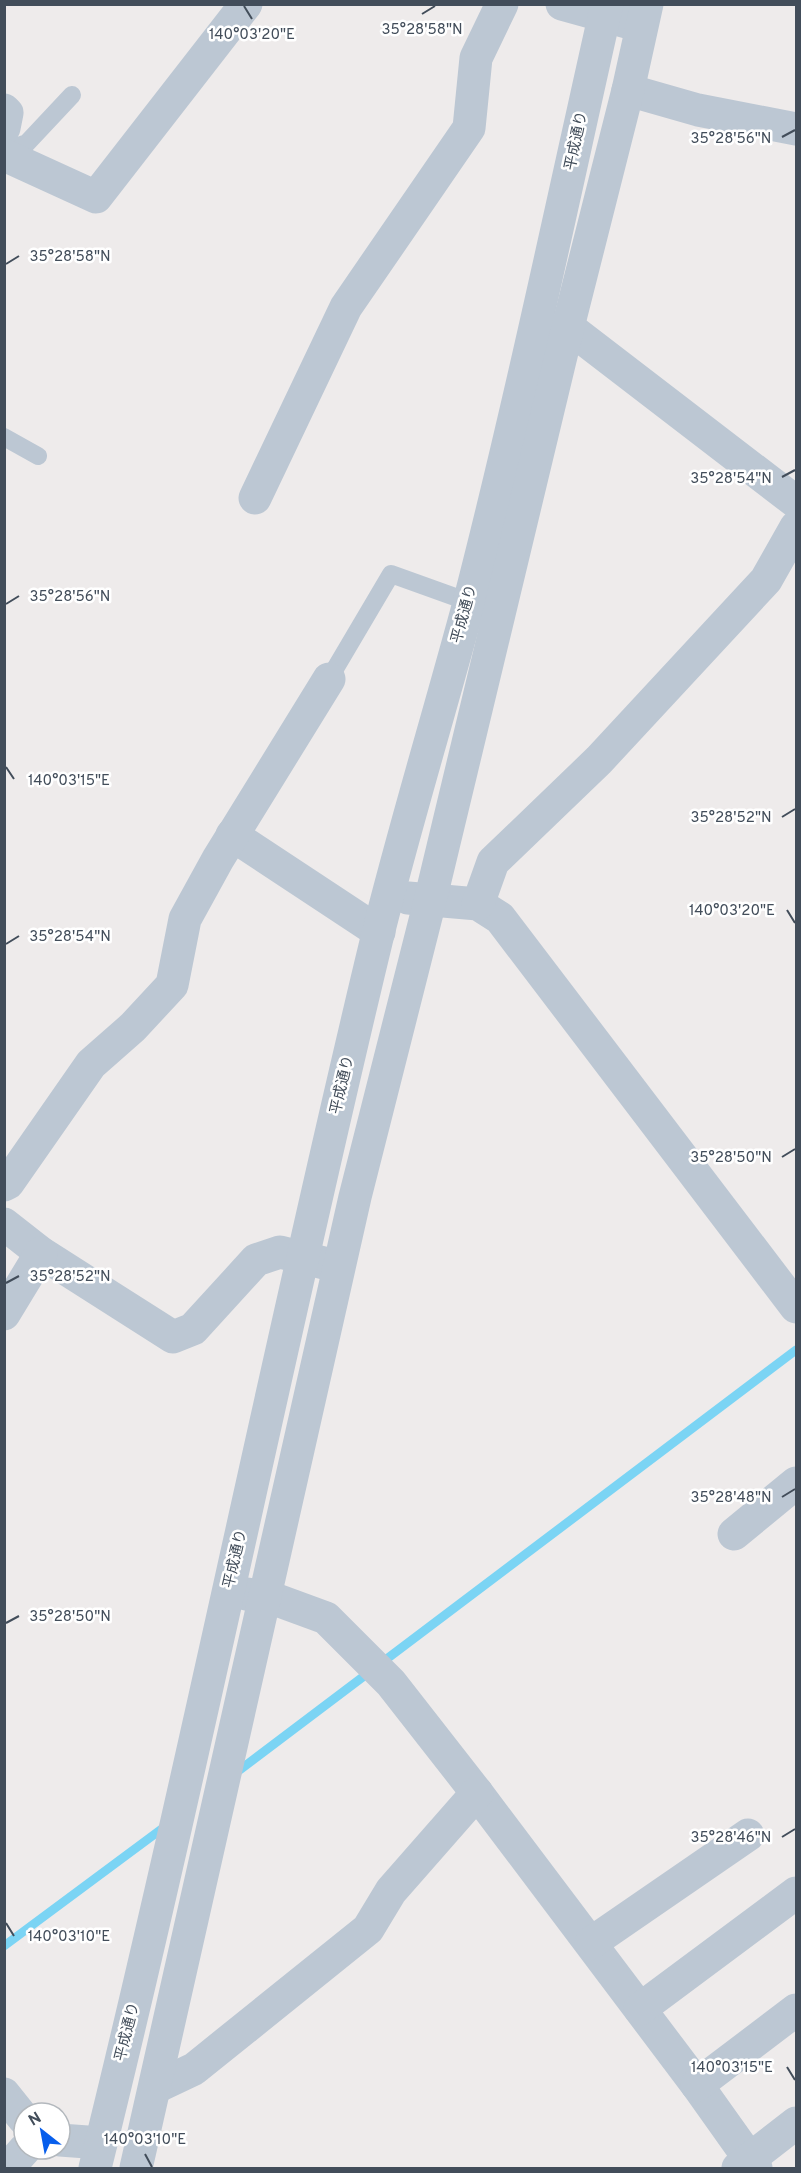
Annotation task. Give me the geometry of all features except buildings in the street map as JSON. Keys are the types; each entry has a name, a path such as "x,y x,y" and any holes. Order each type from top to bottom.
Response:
{"street":[{"path":"4,153 96,197 246,4"},
{"path":"255,498 346,307 468,128 476,58 502,4"},
{"path":"136,2169 355,1197 430,901 568,327 628,90 644,15 562,4"},
{"name":"平成通り","path":"98,2156 156,1920 379,932 469,602 540,310 606,10"},
{"path":"628,90 698,110 796,129"},
{"path":"4,110 7,113 4,128"},
{"path":"568,327 796,502"},
{"path":"478,904 493,862 599,760 766,580 796,527"},
{"path":"4,1185 8,1183 91,1064 133,1027 172,985 185,919 232,835 328,679"},
{"path":"232,835 379,932"},
{"path":"389,894 430,901 478,904 500,918 796,1307"},
{"path":"4,1224 41,1253 173,1337 193,1329 256,1260 280,1252 340,1267"},
{"path":"4,1314 41,1253"},
{"path":"734,1534 796,1483"},
{"path":"229,1591 266,1596 326,1618 391,1683 477,1793 697,2085 748,2166 796,2123"},
{"path":"156,2087 194,2069 368,1929 391,1891 477,1793"},
{"path":"591,1943 747,1835"},
{"path":"640,2009 796,1893"},
{"path":"697,2085 796,2010"},
{"path":"72,2145 98,2156"}],"lane":[{"path":"4,153 27,143 72,95"},
{"path":"4,437 38,456"},
{"path":"328,679 391,574 469,602"}],"waterway":[{"path":"233,1775 796,1350"},
{"path":"4,1946 167,1825"}]}
